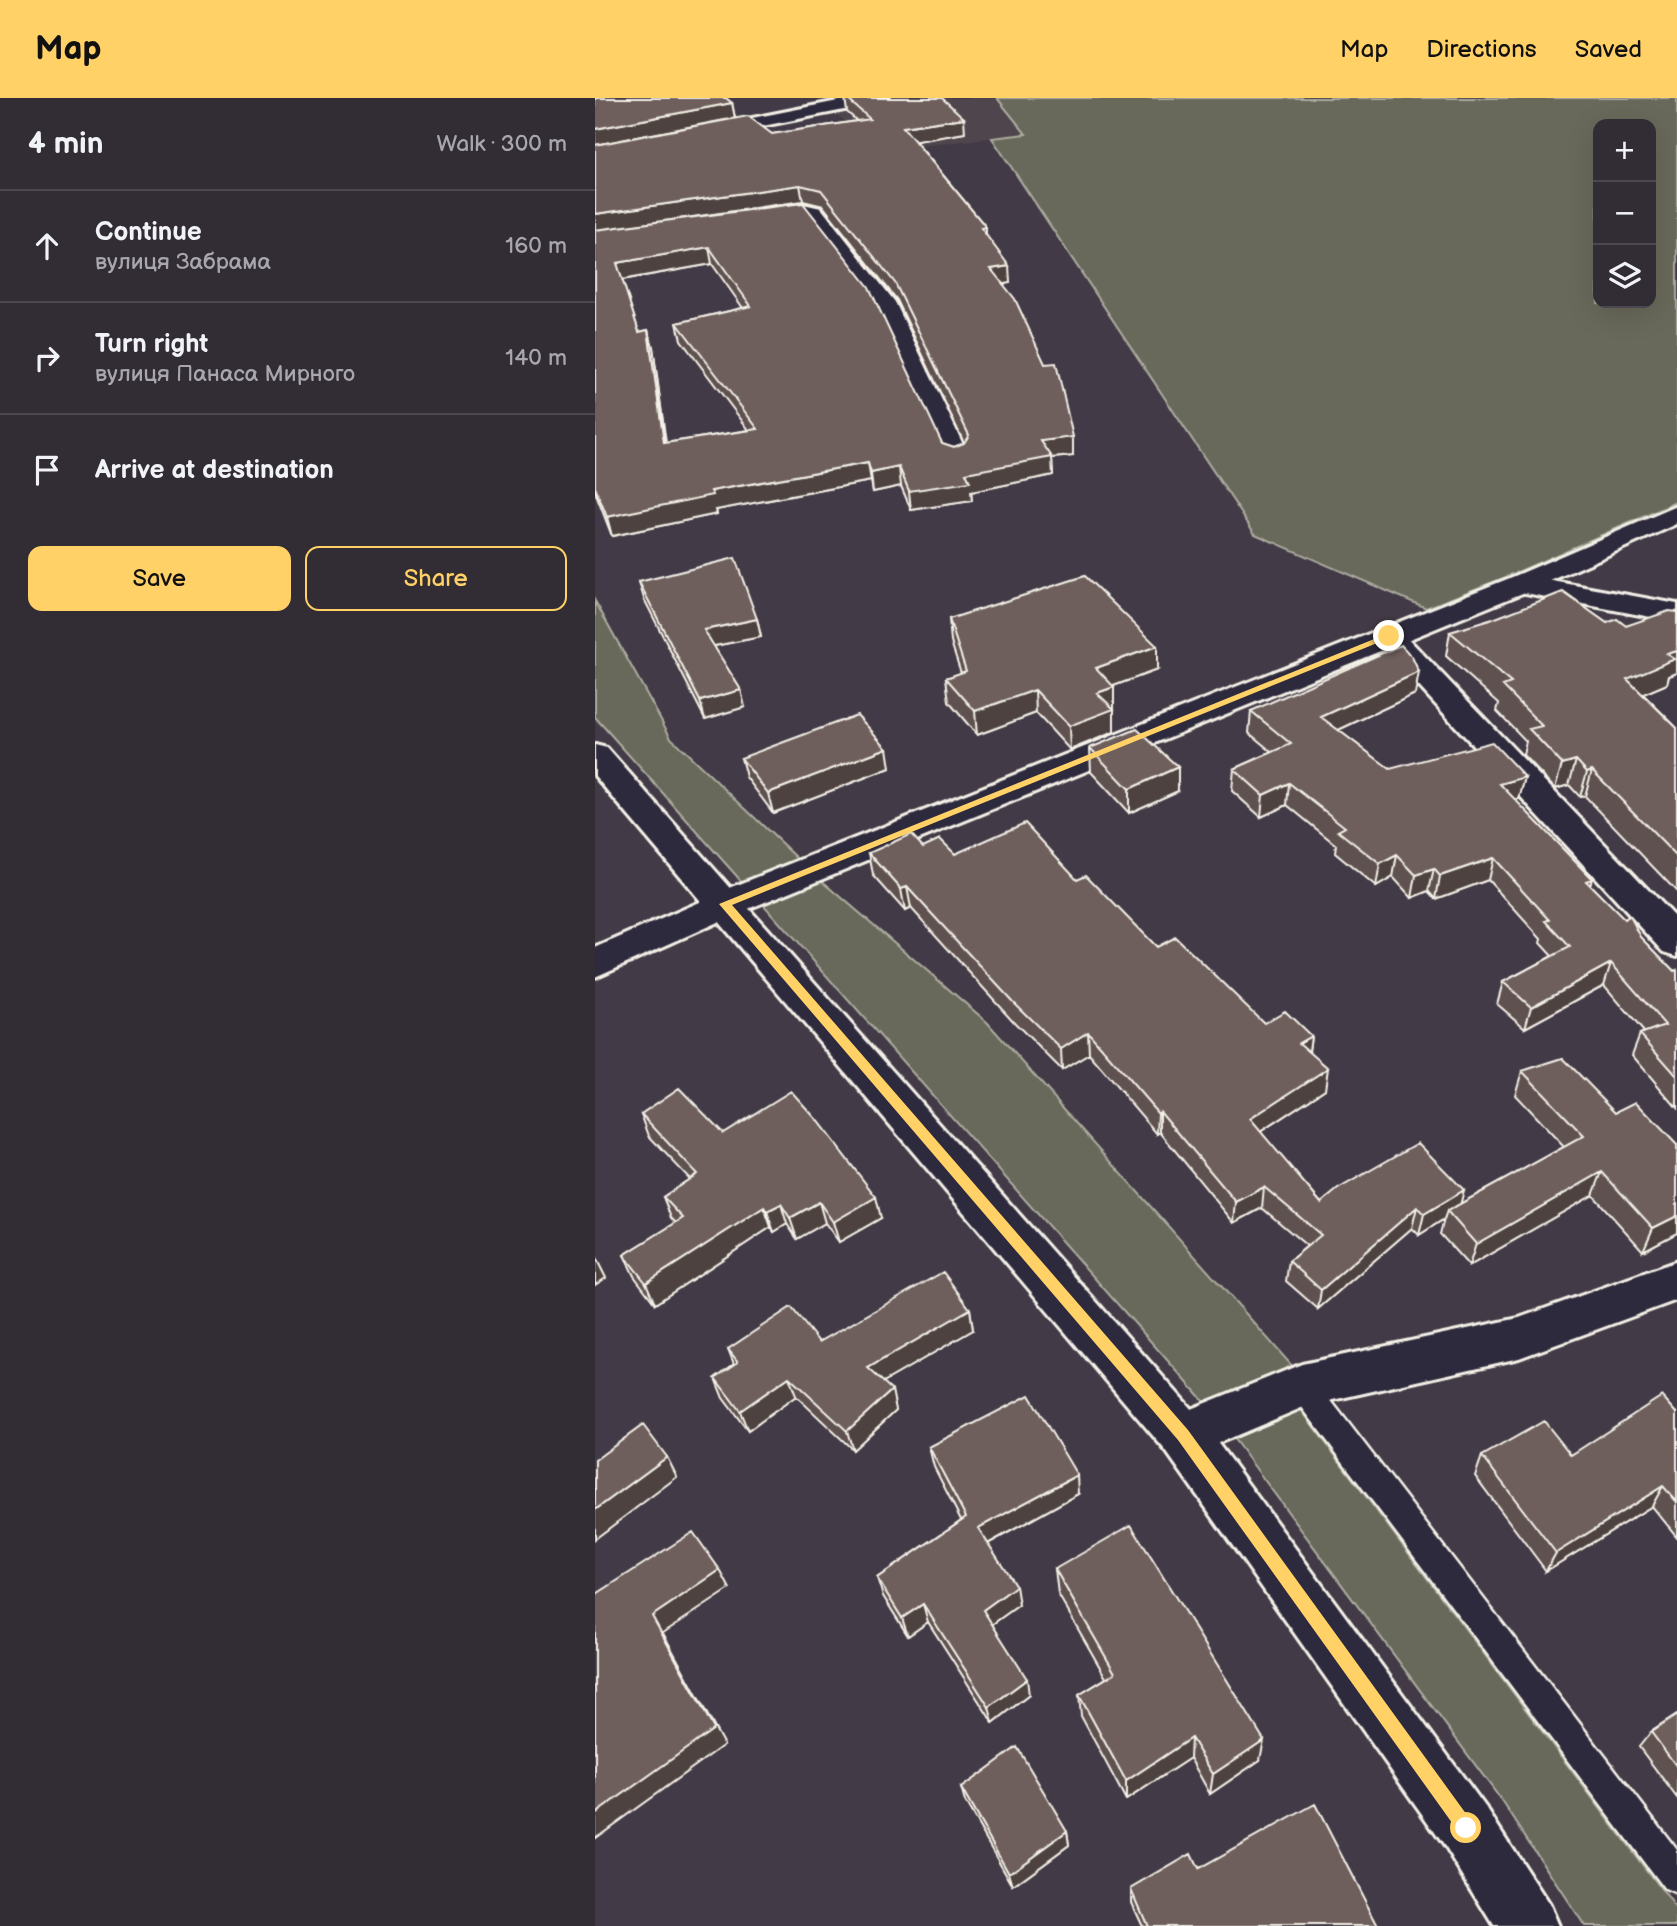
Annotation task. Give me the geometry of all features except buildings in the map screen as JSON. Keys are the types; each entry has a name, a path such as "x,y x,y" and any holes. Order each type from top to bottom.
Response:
{"street":[{"path":"804,98 818,111"},
{"path":"687,136 880,98"},
{"path":"733,219 803,210 814,212 884,302 955,455"},
{"path":"595,964 725,904 1520,584 1677,514"},
{"path":"1520,584 1677,613"},
{"path":"1389,636 1677,943"},
{"path":"595,755 1183,1435 1466,1828 1528,1926"},
{"path":"1183,1435 1302,1384 1519,1338 1677,1280"}],"lane":[{"path":"1302,1384 1677,1878"}],"shaded area":[{"path":"896,98 997,98 1026,134 875,151 834,111"}],"green space":[{"path":"997,98 1677,98 1677,502 1506,577 1426,608 1255,534 992,138 1026,134"},
{"path":"595,601 671,738 798,859 742,882 595,717"},
{"path":"820,879 987,1022 1294,1368 1207,1405 762,903"},
{"path":"1298,1406 1677,1911 1677,1926 1584,1926 1502,1801 1231,1435"}],"route":[{"path":"1389,636 725,904 1183,1435 1466,1828"}]}
